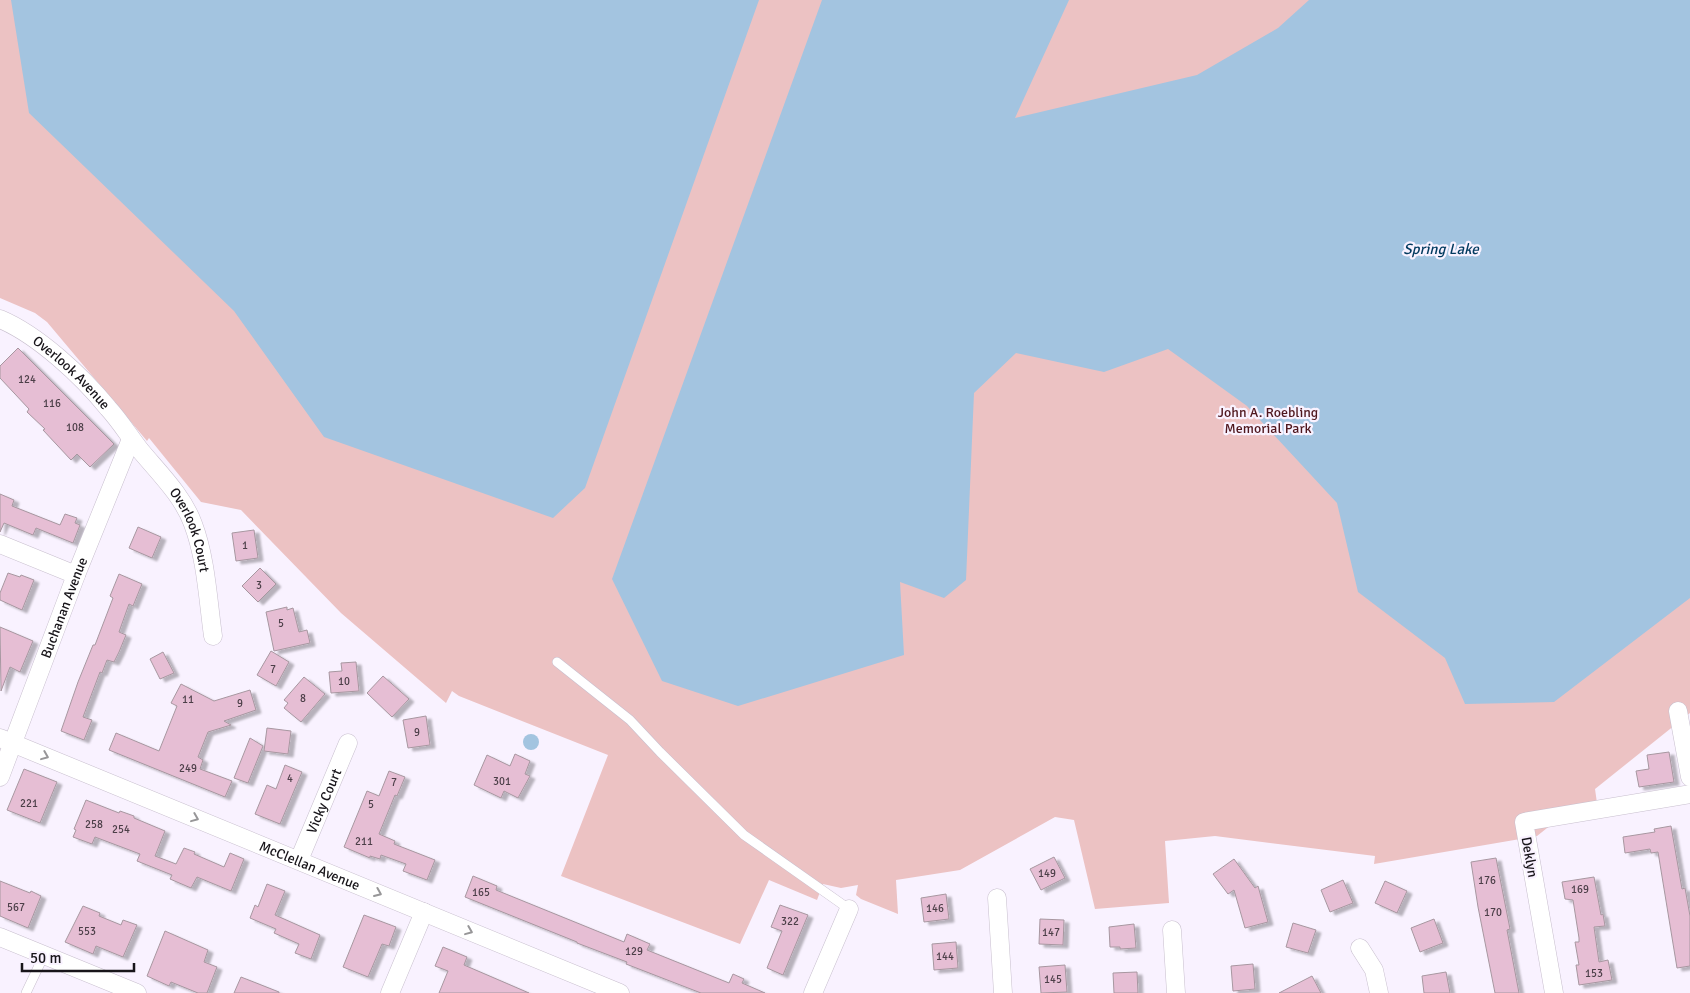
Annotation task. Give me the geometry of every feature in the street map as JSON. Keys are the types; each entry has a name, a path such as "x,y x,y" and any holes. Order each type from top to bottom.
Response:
{"street":[{"name":"Overlook Avenue","path":"0,319 22,331 82,379 132,439"},
{"name":"Buchanan Avenue","path":"0,778 7,741 132,439"},
{"name":"Overlook Court","path":"132,439 179,497 192,522 199,542 213,636"},
{"path":"0,544 76,574"},
{"path":"1678,711 1690,777"},
{"name":"McClellan Avenue","path":"7,741 620,993"},
{"name":"Vicky Court","path":"299,860 348,742"},
{"name":"Deklyn","path":"1554,993 1524,822 1690,794"},
{"path":"997,898 1003,993"},
{"path":"813,993 849,909"},
{"path":"390,993 424,912"},
{"path":"1172,930 1176,993"},
{"path":"0,937 137,993"},
{"path":"1360,948 1374,970 1379,993"}],"lane":[{"path":"557,662 630,720 744,835 849,909"},
{"path":"26,993 44,955"}],"green space":[{"name":"John A. Roebling Memorial Park","path":"0,0 1690,0 1690,713 1595,789 1597,803 1576,805 1537,836 1374,864 1375,856 1215,836 1165,841 1169,903 1095,909 1074,820 1055,817 960,870 896,880 898,914 861,899 856,895 858,885 841,888 823,884 817,900 769,880 740,944 561,876 608,755 459,696 452,691 446,703 341,613 241,510 201,502 149,438 147,441 47,322 35,313 0,298"}],"water":[{"path":"11,0 759,0 585,488 553,518 324,437 234,311 29,113"},
{"name":"Spring Lake","path":"822,0 1069,0 1015,118 1197,75 1278,28 1309,0 1690,0 1690,598 1554,702 1465,704 1445,658 1358,592 1337,503 1247,406 1168,349 1104,372 1016,353 974,393 966,580 944,598 900,582 904,655 738,706 662,681 612,579"},
{"path":"531,734 537,736 539,742 537,748 531,750 525,748 523,742 525,736"}],"building":[{"path":"18,348 114,444 90,467 77,454 71,460 43,430 45,429 27,412 29,409 0,378 0,366"},
{"path":"0,494 14,500 12,506 60,525 65,514 77,518 75,523 80,525 73,543 36,528 33,535 4,523 0,532"},
{"path":"138,527 161,537 152,558 129,548"},
{"path":"254,530 258,558 236,561 232,533"},
{"path":"260,568 276,584 258,602 242,586"},
{"path":"8,573 34,580 22,610 0,600 0,593"},
{"path":"119,574 142,584 133,606 129,604 119,632 126,635 119,652 114,662 107,660 102,673 100,672 83,717 92,720 84,740 61,731 78,682 113,598 110,596"},
{"path":"287,607 287,610 293,608 299,632 307,630 310,643 274,651 266,612"},
{"path":"0,627 33,641 20,672 10,667 1,691"},
{"path":"271,651 289,662 276,686 257,675"},
{"path":"163,652 174,673 160,679 150,659"},
{"path":"356,662 359,691 331,693 329,672 342,671 341,663"},
{"path":"383,676 409,699 392,717 367,693"},
{"path":"304,677 325,694 301,722 284,708 288,703 284,700"},
{"path":"181,684 214,701 250,690 256,710 224,721 231,725 208,732 198,757 203,760 200,769 232,781 225,797 109,750 116,733 159,751 177,706 171,703"},
{"path":"426,716 430,745 408,748 403,720"},
{"path":"267,728 291,731 288,754 264,751"},
{"path":"250,738 263,746 248,783 234,778"},
{"path":"1669,752 1674,782 1639,787 1636,771 1649,769 1647,755"},
{"path":"515,754 530,761 525,774 530,776 518,798 504,791 501,798 474,785 487,755 510,766"},
{"path":"285,765 302,772 280,824 255,814 267,785 276,789"},
{"path":"24,769 57,782 40,823 7,810"},
{"path":"389,771 405,777 397,796 395,795 379,834 395,841 394,844 435,860 427,880 403,871 406,864 381,855 380,859 370,856 370,858 344,847 367,791 379,796"},
{"path":"86,800 119,813 120,811 134,816 134,818 165,831 155,856 176,864 184,848 224,867 230,853 244,859 231,891 197,877 191,888 170,879 172,875 137,861 140,854 95,837 92,844 73,837 76,830 74,829"},
{"path":"1671,826 1682,889 1685,888 1690,916 1690,966 1677,968 1658,852 1651,853 1650,849 1625,853 1623,837 1655,832 1654,829"},
{"path":"1054,857 1065,878 1041,890 1030,869"},
{"path":"1496,858 1510,929 1507,930 1519,993 1495,993 1478,907 1471,862"},
{"path":"1234,859 1255,888 1258,886 1268,922 1245,928 1234,890 1228,894 1213,874"},
{"path":"473,876 497,886 496,890 624,942 627,934 650,944 647,950 729,983 733,974 744,979 742,983 765,993 701,993 626,964 627,962 465,897"},
{"path":"1594,877 1605,926 1594,927 1599,962 1608,960 1612,980 1579,985 1576,965 1579,965 1575,942 1579,942 1579,938 1573,900 1565,899 1562,882"},
{"path":"1343,880 1353,903 1330,912 1321,890"},
{"path":"0,881 41,896 28,928 0,916"},
{"path":"1385,881 1407,891 1397,913 1375,903"},
{"path":"267,884 285,891 275,915 320,935 311,959 295,953 299,944 274,933 276,929 250,918 255,905 258,907"},
{"path":"946,894 949,919 924,922 921,898"},
{"path":"780,905 808,915 783,975 767,968 782,931 771,927"},
{"path":"83,906 100,913 99,916 121,925 123,920 137,925 123,957 96,946 93,954 65,942"},
{"path":"364,915 396,927 389,946 382,944 368,977 343,967"},
{"path":"1040,919 1064,920 1063,945 1039,944"},
{"path":"1434,919 1443,943 1420,952 1411,928"},
{"path":"1293,923 1316,930 1308,953 1286,947"},
{"path":"1134,924 1136,948 1120,949 1120,947 1110,947 1109,927"},
{"path":"165,931 208,950 204,962 217,967 207,993 198,993 171,982 169,986 147,976"},
{"path":"956,942 958,968 934,970 932,944"},
{"path":"443,947 467,957 464,965 529,993 439,993 448,971 435,966"},
{"path":"1253,964 1255,989 1233,991 1231,966"},
{"path":"1065,965 1067,992 1041,993 1039,967"},
{"path":"1137,972 1138,993 1114,993 1113,973"},
{"path":"1446,972 1450,993 1424,993 1422,976"},
{"path":"1312,976 1321,993 1279,993"},
{"path":"241,977 279,992 279,993 234,993"}]}
